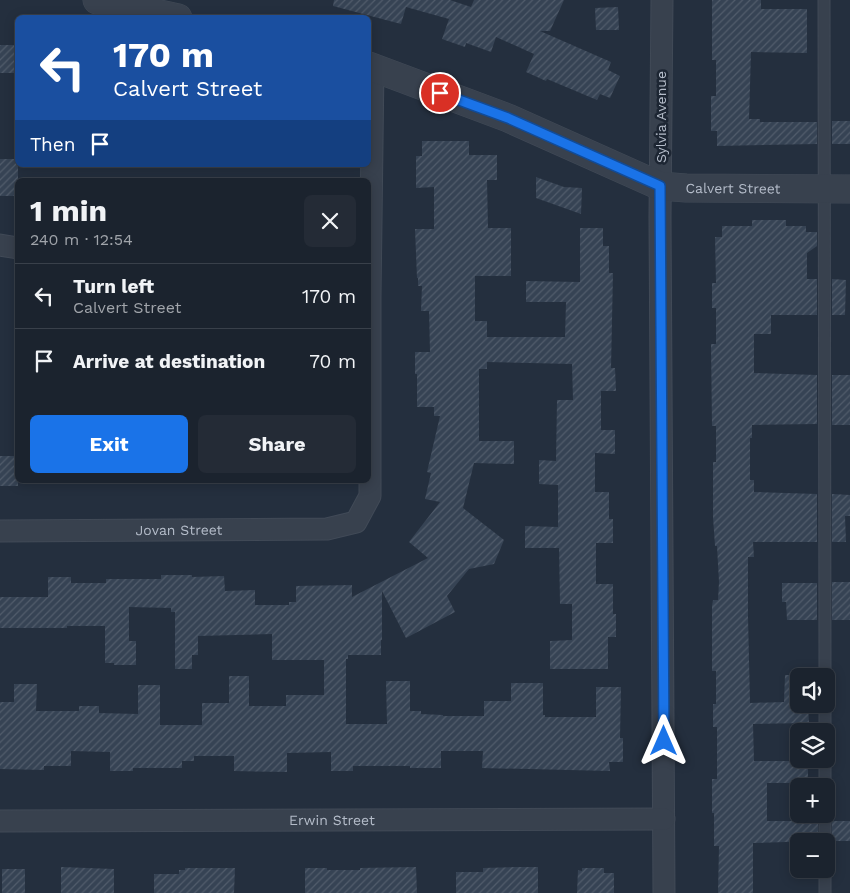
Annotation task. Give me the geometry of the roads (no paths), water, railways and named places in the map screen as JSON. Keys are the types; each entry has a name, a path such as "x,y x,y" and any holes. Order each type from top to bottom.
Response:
{"street":[{"path":"97,0 164,15"},
{"name":"Sylvia Avenue","path":"662,0 660,186 664,893"},
{"name":"Calvert Street","path":"371,66 508,118 660,186 686,188 837,189"},
{"path":"0,245 15,248"},
{"name":"Jovan Street","path":"0,531 327,529 356,522 370,496 370,483"},
{"name":"Erwin Street","path":"0,821 664,819"}],"lane":[{"path":"824,0 837,189 825,668"},
{"path":"825,878 825,893"}]}
